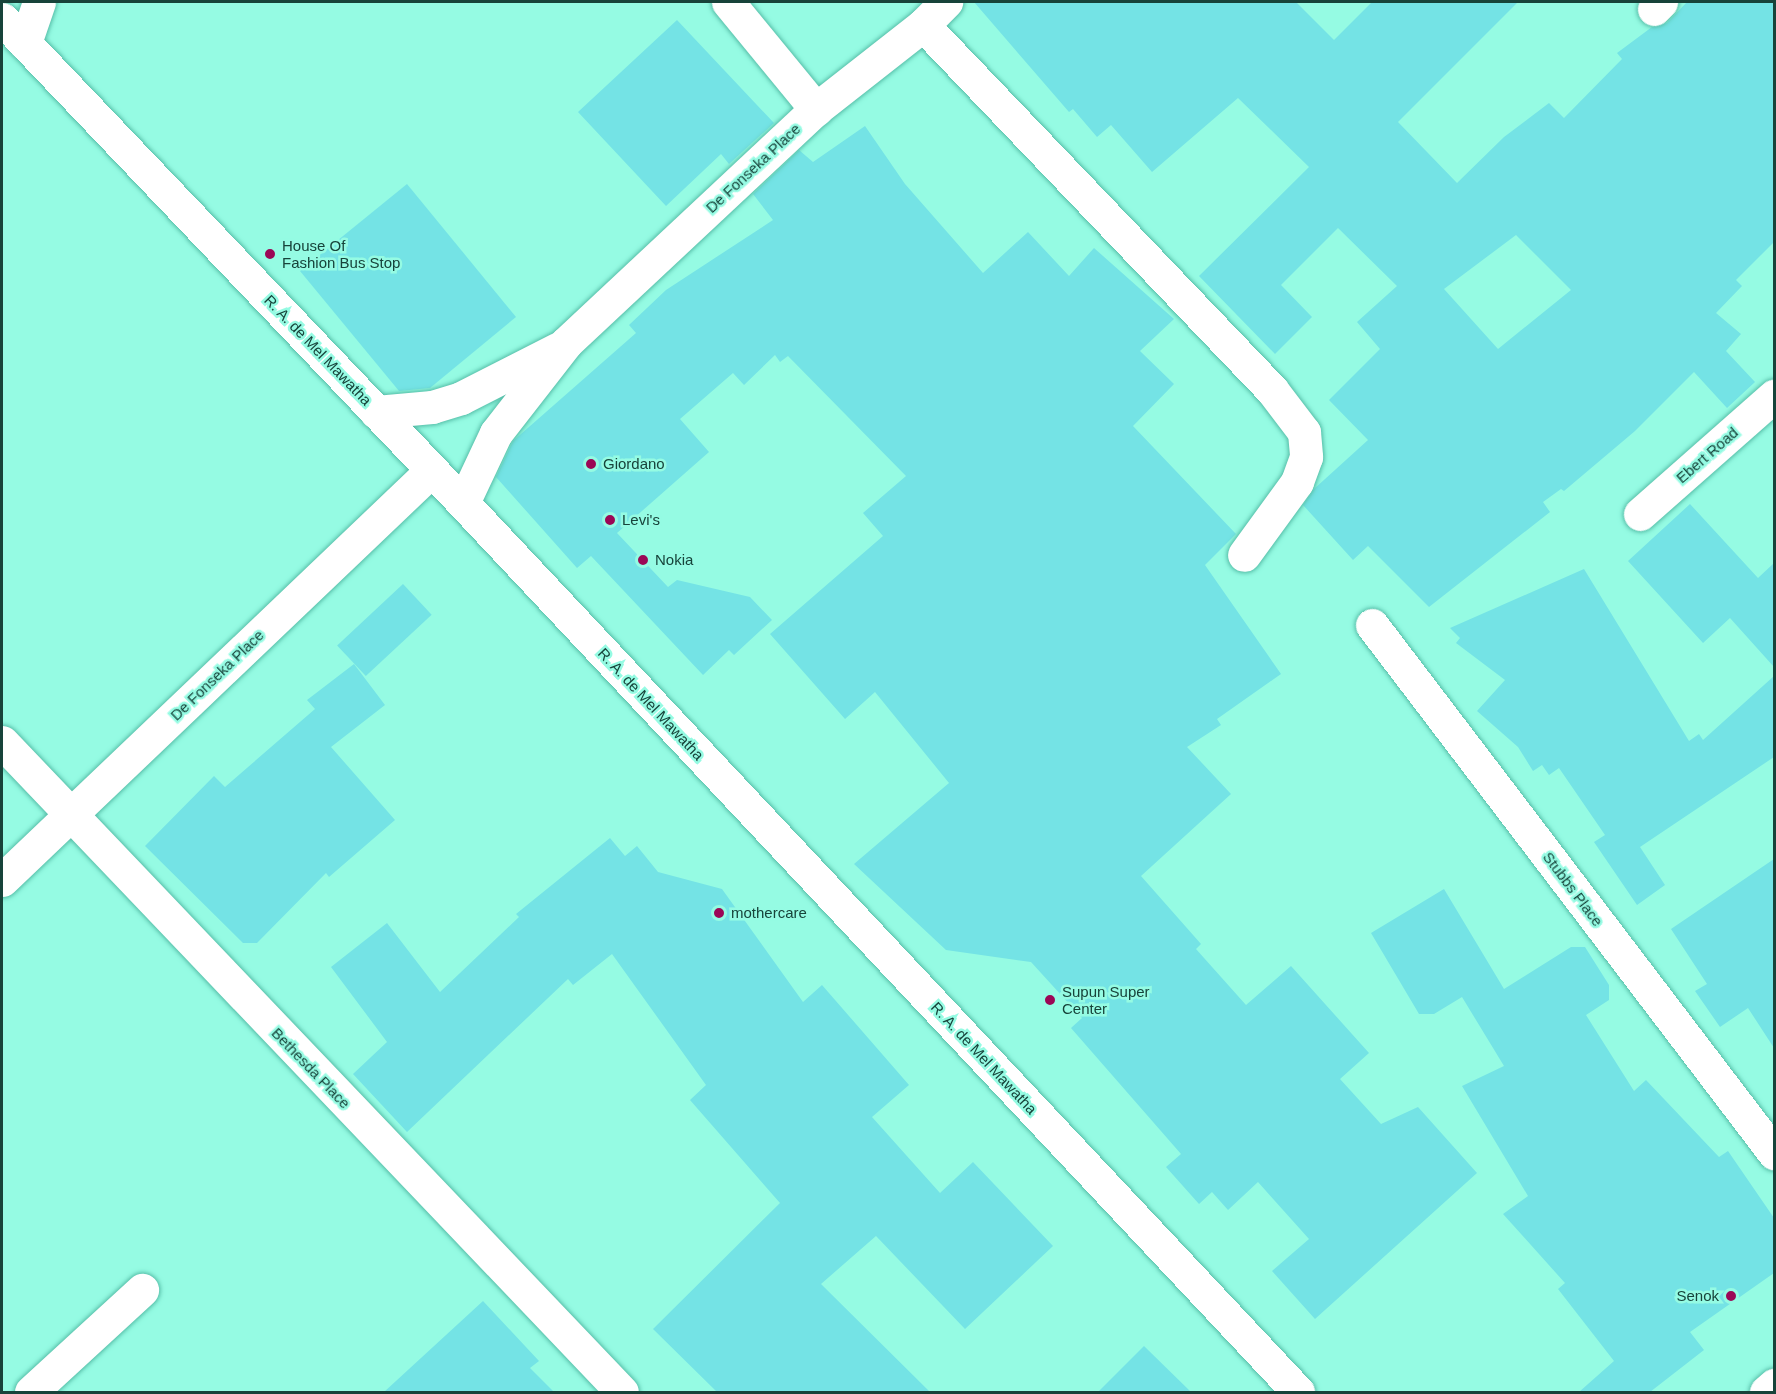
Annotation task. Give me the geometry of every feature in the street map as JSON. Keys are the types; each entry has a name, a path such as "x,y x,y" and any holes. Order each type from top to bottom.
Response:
{"main road":[{"path":"25,43 39,2"},
{"path":"728,2 816,109"},
{"name":"De Fonseka Place","path":"463,503 496,433 566,343 816,109 923,25 946,2"},
{"name":"R. A. de Mel Mawatha","path":"2,19 432,470 1298,1392"},
{"path":"923,25 1272,390 1304,432 1306,457 1297,482 1244,555"},
{"name":"De Fonseka Place","path":"376,412 432,407 461,398 566,343"},
{"name":"Ebert Road","path":"1640,513 1774,396"},
{"name":"De Fonseka Place","path":"2,880 432,470"},
{"name":"Stubbs Place","path":"1372,625 1774,1153"},
{"name":"Bethesda Place","path":"2,742 70,816 622,1392"},
{"path":"31,1392 142,1290"},
{"path":"1767,1392 1774,1385"}],"building":[{"path":"974,2 1296,2 1334,40 1372,2 1518,2 1398,122 1457,183 1504,137 1549,103 1564,118 1622,59 1617,53 1652,27 1667,23 1687,2 1774,2 1774,242 1736,280 1742,286 1716,313 1741,334 1726,351 1755,382 1727,408 1694,372 1635,431 1564,491 1561,489 1543,502 1550,512 1429,607 1368,546 1353,560 1303,505 1314,489 1368,440 1329,400 1380,349 1357,322 1397,286 1338,228 1281,285 1312,317 1275,354 1199,276 1309,167 1238,98 1152,172 1111,125 1097,137 1073,109 1069,112","holes":["1516,235 1571,290 1498,349 1444,289"]},
{"path":"677,20 774,123 729,164 721,154 666,206 578,112"},
{"path":"865,126 905,184 983,273 1028,232 1069,276 1094,248 1174,319 1140,351 1174,384 1133,426 1236,534 1205,565 1281,674 1217,719 1221,725 1187,747 1231,794 1141,876 1201,944 1196,949 1246,1005 1291,966 1369,1053 1340,1079 1381,1124 1418,1107 1477,1173 1315,1319 1272,1271 1309,1239 1258,1182 1228,1210 1212,1192 1199,1204 1166,1167 1181,1154 1071,1028 1082,1018 1031,962 946,950 854,864 949,783 875,692 845,719 770,634 883,536 863,513 906,476 788,356 780,362 775,355 744,385 733,373 680,419 709,452 617,533 668,587 677,580 750,597 772,620 734,655 729,650 703,675 591,556 577,568 496,477 513,441 636,333 629,325 666,290 773,220 753,194 799,150 813,162"},
{"path":"407,184 516,317 430,388 399,391 300,271"},
{"path":"1690,504 1758,578 1774,563 1774,667 1730,618 1703,643 1628,561"},
{"path":"1584,569 1689,741 1699,734 1703,740 1774,676 1774,757 1640,847 1665,885 1637,905 1594,842 1605,835 1559,768 1549,775 1542,765 1533,771 1518,747 1477,711 1505,680 1456,643 1460,638 1450,628"},
{"path":"403,584 432,615 366,676 337,645"},
{"path":"354,664 385,705 331,747 395,820 329,877 326,873 257,943 243,943 145,846 214,776 225,787 315,709 307,700"},
{"path":"610,838 625,856 637,846 658,872 722,889 803,1002 822,985 909,1085 872,1117 940,1193 973,1162 1053,1246 965,1329 876,1236 821,1284 930,1392 717,1392 653,1329 780,1203 690,1100 706,1085 612,954 573,985 568,979 407,1132 353,1074 387,1042 331,967 387,923 440,992 519,917 516,914"},
{"path":"1774,859 1774,1048 1748,1008 1720,1027 1695,991 1707,984 1671,929"},
{"path":"1444,889 1504,989 1571,947 1585,947 1609,985 1609,1000 1586,1015 1634,1091 1646,1080 1719,1157 1728,1151 1774,1218 1774,1273 1690,1332 1704,1350 1650,1392 1579,1392 1614,1361 1558,1289 1565,1283 1503,1214 1528,1196 1462,1086 1504,1066 1462,997 1434,1014 1419,1014 1371,933"},
{"path":"483,1301 539,1361 530,1368 554,1392 384,1392"},
{"path":"1144,1346 1191,1392 1098,1392"}],"place":[{"name":"House Of Fashion Bus Stop","path":"270,254"},
{"name":"Giordano","path":"591,464"},
{"name":"Levi's","path":"610,520"},
{"name":"Nokia","path":"643,560"},
{"name":"mothercare","path":"719,913"},
{"name":"Supun Super Center","path":"1050,1000"},
{"name":"Senok","path":"1731,1296"}]}
